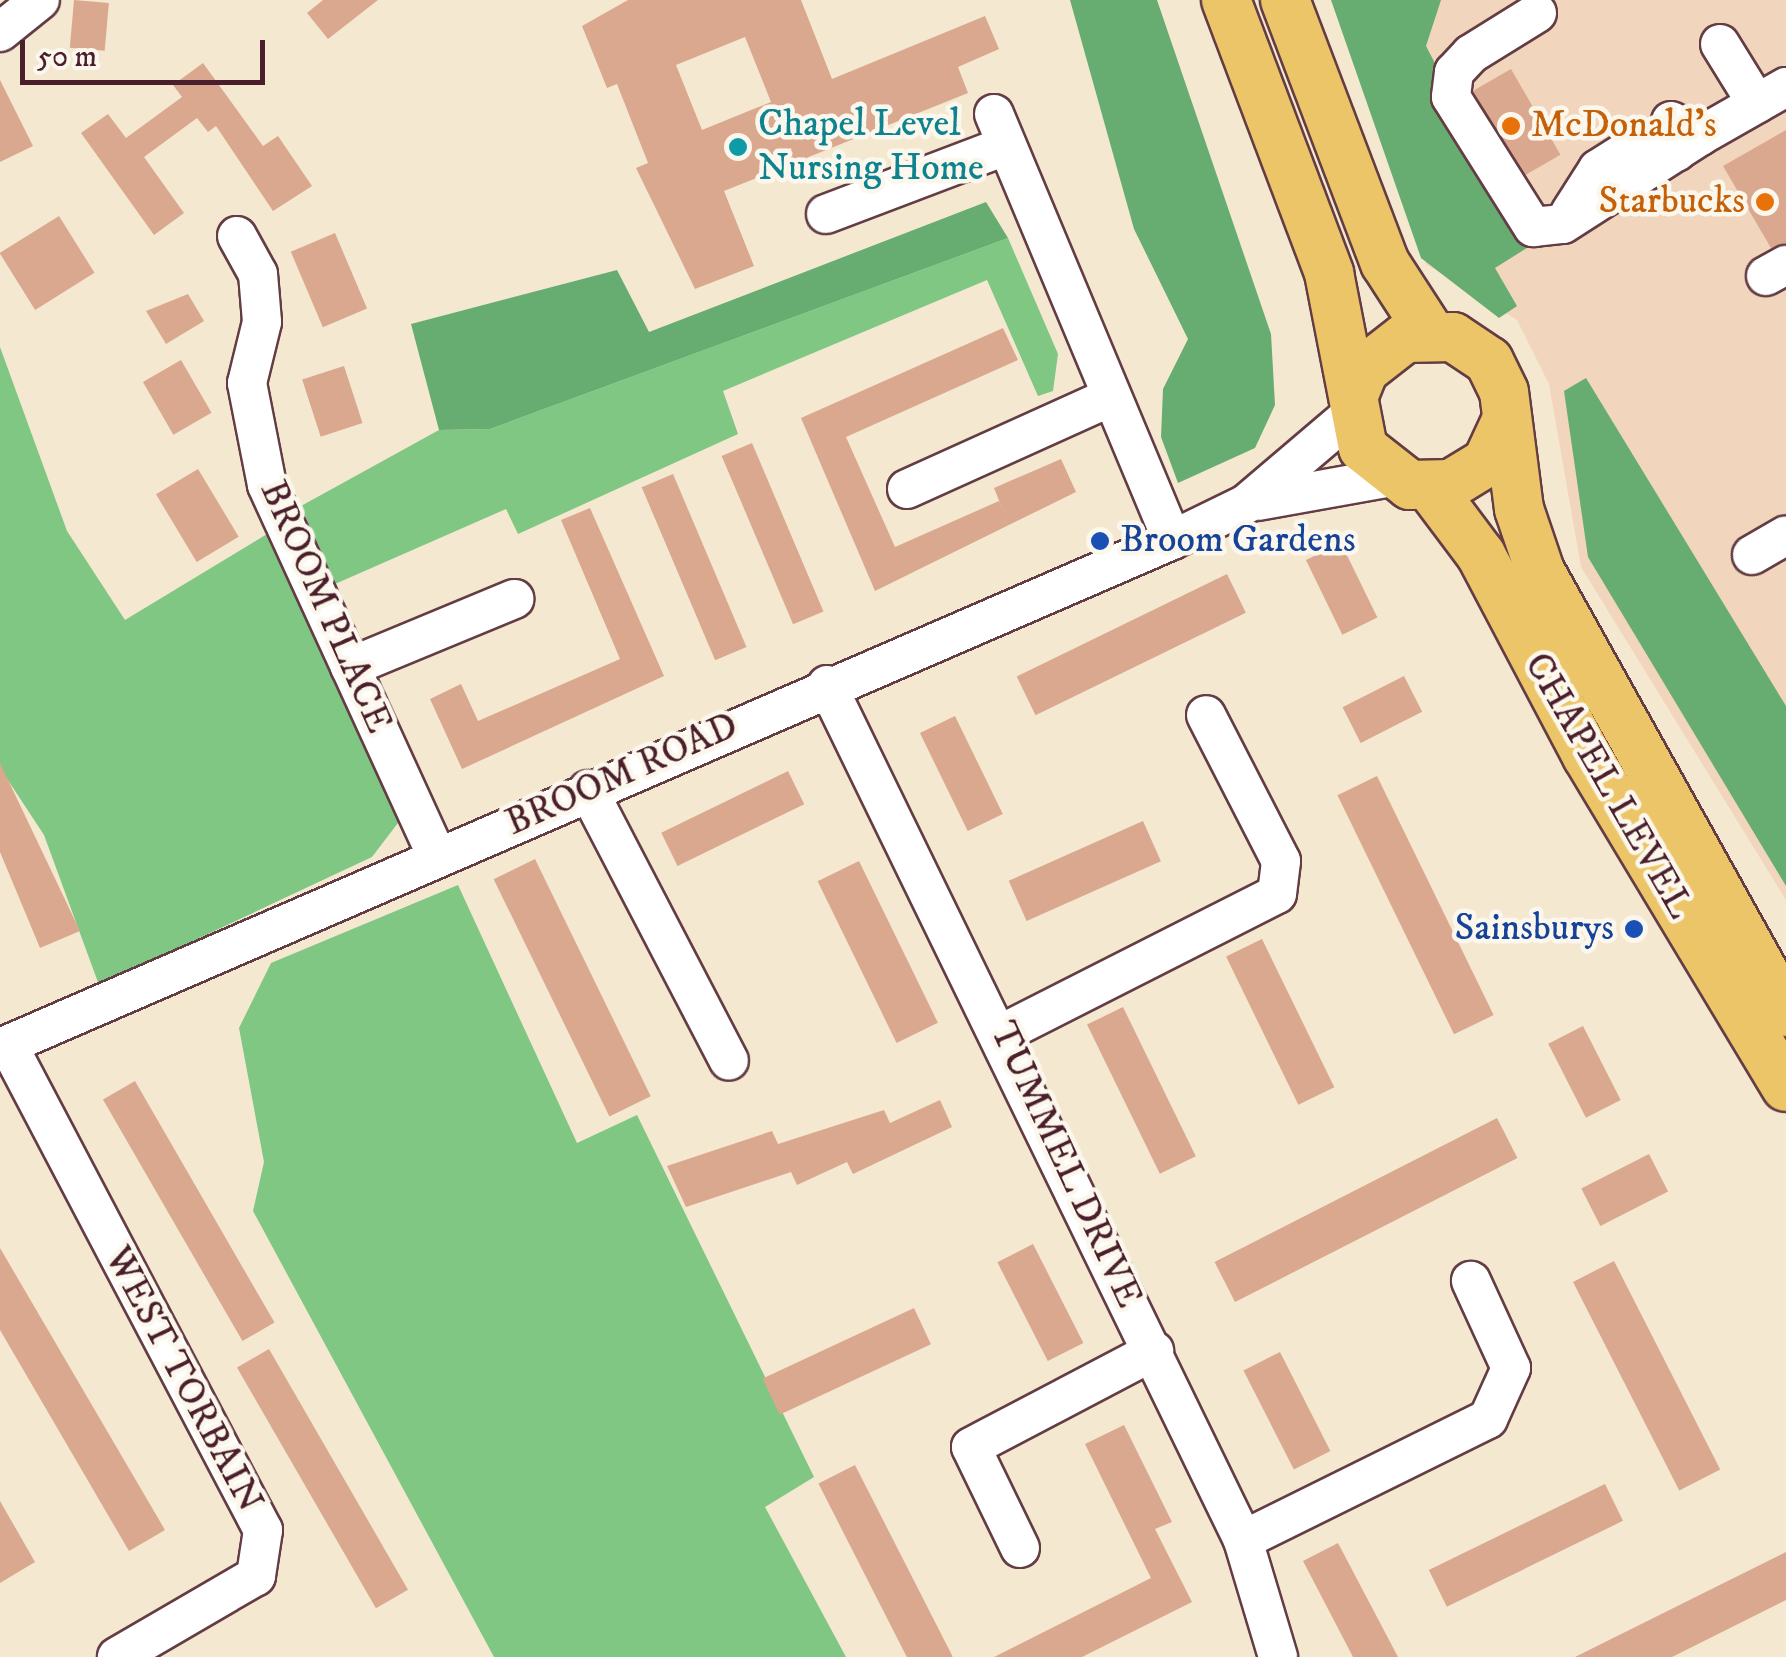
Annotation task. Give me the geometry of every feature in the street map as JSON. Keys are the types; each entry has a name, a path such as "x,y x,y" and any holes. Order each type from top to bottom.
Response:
{"main road":[{"name":"CHAPEL LEVEL","path":"1226,0 1328,273 1363,448 1411,482 1481,555 1587,756 1786,1088"},
{"path":"1286,0 1385,263 1431,334 1382,350 1354,404"},
{"name":"CHAPEL LEVEL","path":"1431,334 1489,361 1506,423 1519,509 1567,629 1786,1012"},
{"path":"1411,482 1470,476 1506,423"}],"street":[{"path":"0,32 40,0"},
{"path":"1538,13 1470,54 1454,72 1451,97 1522,218 1532,228 1563,224 1682,136 1771,96 1720,44"},
{"path":"826,214 1000,130 1106,400 1172,540"},
{"name":"BROOM PLACE","path":"237,236 258,274 262,322 248,383 267,485 436,856"},
{"path":"907,488 1106,400"},
{"name":"BROOM ROAD","path":"4,1047 827,684 1172,540 1246,504 1354,404"},
{"name":"BROOM ROAD","path":"1246,504 1411,482"},
{"path":"1752,555 1786,534"},
{"path":"350,667 514,599"},
{"name":"TUMMEL DRIVE","path":"827,684 1003,1033 1243,1540 1278,1657"},
{"path":"1003,1033 1277,894 1280,861 1206,716"},
{"path":"588,790 729,1060"},
{"name":"WEST TORBAIN","path":"4,1047 263,1530 256,1576 117,1657"},
{"path":"1243,1540 1488,1418 1511,1368 1471,1282"},
{"path":"1020,1548 971,1447 1154,1351"}],"shaded area":[{"path":"1344,0 1786,0 1786,900 1581,567 1549,384 1517,320 1426,264"}],"green space":[{"path":"1070,0 1157,0 1271,334 1275,405 1255,448 1178,483 1161,437 1163,389 1188,339 1134,229"},
{"path":"1331,0 1441,0 1426,46 1530,246 1495,268 1517,306 1499,318 1421,258"},
{"path":"986,202 1008,238 490,429 439,430 411,324 617,270 649,332"},
{"path":"1008,238 1058,354 1053,391 1038,396 987,280 723,391 738,434 518,534 506,509 335,584 301,506 439,430 490,429"},
{"path":"0,347 67,531 125,620 272,531 401,819 372,857 99,985 44,835 0,768"},
{"path":"1586,378 1786,706 1786,886 1588,557 1564,391"},
{"path":"458,885 577,1143 637,1115 814,1477 765,1507 846,1657 494,1657 253,1211 264,1162 239,1028 271,963"}],"building":[{"path":"74,0 109,3 105,51 70,48"},
{"path":"323,0 378,0 328,39 307,13"},
{"name":"Chapel Level Nursing Home","path":"628,0 801,0 832,79 985,16 999,49 958,67 968,93 724,191 754,266 695,289 636,168 648,163 617,84 607,88 582,26","holes":["745,37 771,102 702,130 676,65"]},
{"path":"203,63 263,146 278,136 312,186 273,211 216,126 208,132 197,118 144,157 184,213 154,235 81,133 108,114 126,138 182,97 173,85"},
{"name":"McDonald's","path":"1511,69 1560,155 1522,177 1473,91"},
{"path":"0,80 33,146 0,162"},
{"name":"Starbucks","path":"1786,130 1786,243 1771,248 1723,166"},
{"path":"59,216 95,273 35,310 0,253"},
{"path":"335,233 367,308 323,327 291,252"},
{"path":"188,294 204,321 166,344 146,311"},
{"path":"1003,328 1018,360 846,437 895,547 999,501 1004,513 994,488 1061,459 1076,492 875,591 801,418"},
{"path":"181,360 212,413 173,435 143,382"},
{"path":"344,366 363,423 321,437 302,380"},
{"path":"752,443 824,611 793,624 722,456"},
{"path":"198,469 239,537 197,562 156,494"},
{"path":"673,474 746,647 715,660 642,487"},
{"path":"590,508 664,676 462,769 430,699 461,684 478,721 620,659 561,520"},
{"path":"1341,543 1377,618 1342,635 1306,560"},
{"path":"1227,574 1246,613 1036,715 1017,677"},
{"path":"1404,676 1422,712 1361,743 1343,707"},
{"path":"955,716 1003,814 968,831 920,733"},
{"path":"0,763 80,931 40,948 0,852"},
{"path":"788,771 804,804 677,866 661,833"},
{"path":"1377,776 1494,1015 1454,1034 1337,795"},
{"path":"1143,821 1161,861 1027,921 1009,881"},
{"path":"535,859 651,1096 609,1116 494,879"},
{"path":"859,861 938,1023 897,1043 818,881"},
{"path":"1262,939 1334,1087 1298,1105 1226,957"},
{"path":"1123,1007 1196,1156 1160,1174 1087,1025"},
{"path":"1583,1026 1621,1100 1586,1118 1548,1044"},
{"path":"135,1081 274,1323 242,1341 103,1100"},
{"path":"940,1100 952,1127 853,1174 847,1162 797,1185 791,1172 686,1207 667,1166 772,1131 778,1144 884,1110 890,1123"},
{"path":"1497,1118 1517,1158 1235,1302 1215,1262"},
{"path":"1649,1154 1668,1191 1600,1226 1581,1189"},
{"path":"1033,1244 1083,1343 1048,1361 997,1262"},
{"path":"0,1248 165,1530 129,1551 0,1330"},
{"path":"1614,1261 1720,1469 1679,1490 1573,1282"},
{"path":"914,1308 931,1344 780,1415 763,1379"},
{"path":"269,1349 408,1590 376,1608 237,1368"},
{"path":"1280,1352 1330,1451 1294,1470 1243,1371"},
{"path":"1124,1425 1172,1522 1155,1529 1192,1602 1082,1657 994,1657 1151,1578 1085,1444"},
{"path":"855,1465 953,1657 907,1657 818,1484"},
{"path":"1605,1484 1623,1521 1447,1607 1429,1570"},
{"path":"0,1501 35,1562 0,1583"},
{"path":"1338,1543 1398,1657 1353,1657 1303,1561"},
{"path":"1786,1552 1786,1600 1672,1657 1575,1657"}],"place":[{"name":"McDonald's","path":"1511,126"},
{"name":"Chapel Level Nursing Home","path":"738,147"},
{"name":"Starbucks","path":"1765,202"},
{"name":"Broom Gardens","path":"1100,541"},
{"name":"Sainsburys","path":"1634,929"}]}
